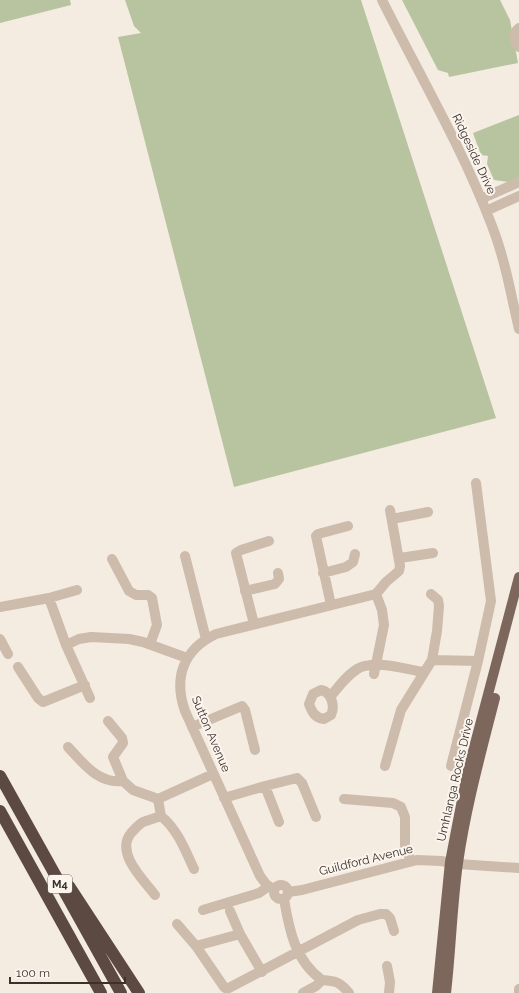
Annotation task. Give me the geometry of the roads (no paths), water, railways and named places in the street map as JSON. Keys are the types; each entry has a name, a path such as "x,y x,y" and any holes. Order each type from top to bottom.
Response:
{"highway":[{"name":"M4","path":"0,776 121,993"},
{"path":"14,801 139,993"},
{"name":"M4","path":"0,811 101,993"},
{"path":"41,887 96,993"}],"main road":[{"name":"Umhlanga Rocks Drive","path":"437,993 467,774 519,577"},
{"name":"Umhlanga Rocks Drive","path":"446,993 454,863 466,821 484,741 519,601"}],"street":[{"name":"Ridgeside Drive","path":"382,0 469,170 486,211 499,250 519,329"},
{"path":"519,28 516,31 514,38 519,47"},
{"path":"481,199 519,182"},
{"path":"486,211 519,196"},
{"path":"451,766 491,604 476,483"},
{"path":"375,669 384,625 382,610 376,594 386,582 399,571 400,566 400,558 391,515 428,512"},
{"path":"331,605 316,536 318,534 348,526"},
{"path":"254,624 236,552 269,541"},
{"path":"400,558 433,553"},
{"path":"323,573 346,567 353,562 354,554"},
{"path":"185,556 206,639"},
{"path":"112,559 131,592 136,595 148,595 152,598 157,625 150,644"},
{"path":"245,591 275,584 279,579 278,573"},
{"path":"0,607 49,598 77,590"},
{"name":"Sutton Avenue","path":"286,895 278,899 272,888 260,876 181,701 179,690 181,674 188,658 196,647 206,639 222,632 376,594"},
{"path":"385,766 401,710 423,672 432,660 438,631 439,606 438,600 430,594"},
{"path":"49,598 66,645 90,698"},
{"path":"66,645 79,639 91,637 129,640 150,644 188,658"},
{"path":"0,639 8,654"},
{"path":"432,660 478,661"},
{"path":"18,667 38,698 43,702 85,685"},
{"path":"331,696 346,678 359,668 423,672"},
{"path":"192,727 242,706 245,710 255,750"},
{"path":"108,721 123,741 113,757 123,781 133,790 158,799 213,774"},
{"path":"68,747 91,772 115,782 123,781"},
{"path":"224,798 298,778 302,783 316,817"},
{"path":"264,786 279,822"},
{"path":"158,799 161,816 176,832 194,869"},
{"path":"344,799 393,803 401,807 405,817 405,848 411,861"},
{"path":"155,895 134,869 126,843 127,839 139,825 161,816"},
{"name":"Guildford Avenue","path":"286,895 411,861 424,859 519,868"},
{"path":"204,910 272,888"},
{"path":"286,895 291,934 308,967 322,980 340,983 350,993"},
{"path":"230,911 240,934 262,972"},
{"path":"177,924 196,946 224,987 227,989 262,972 358,920 380,914 386,914 389,916 394,931"},
{"path":"196,946 240,934"},
{"path":"387,966 390,982 389,993"},
{"path":"303,993 316,986 322,980"}]}
